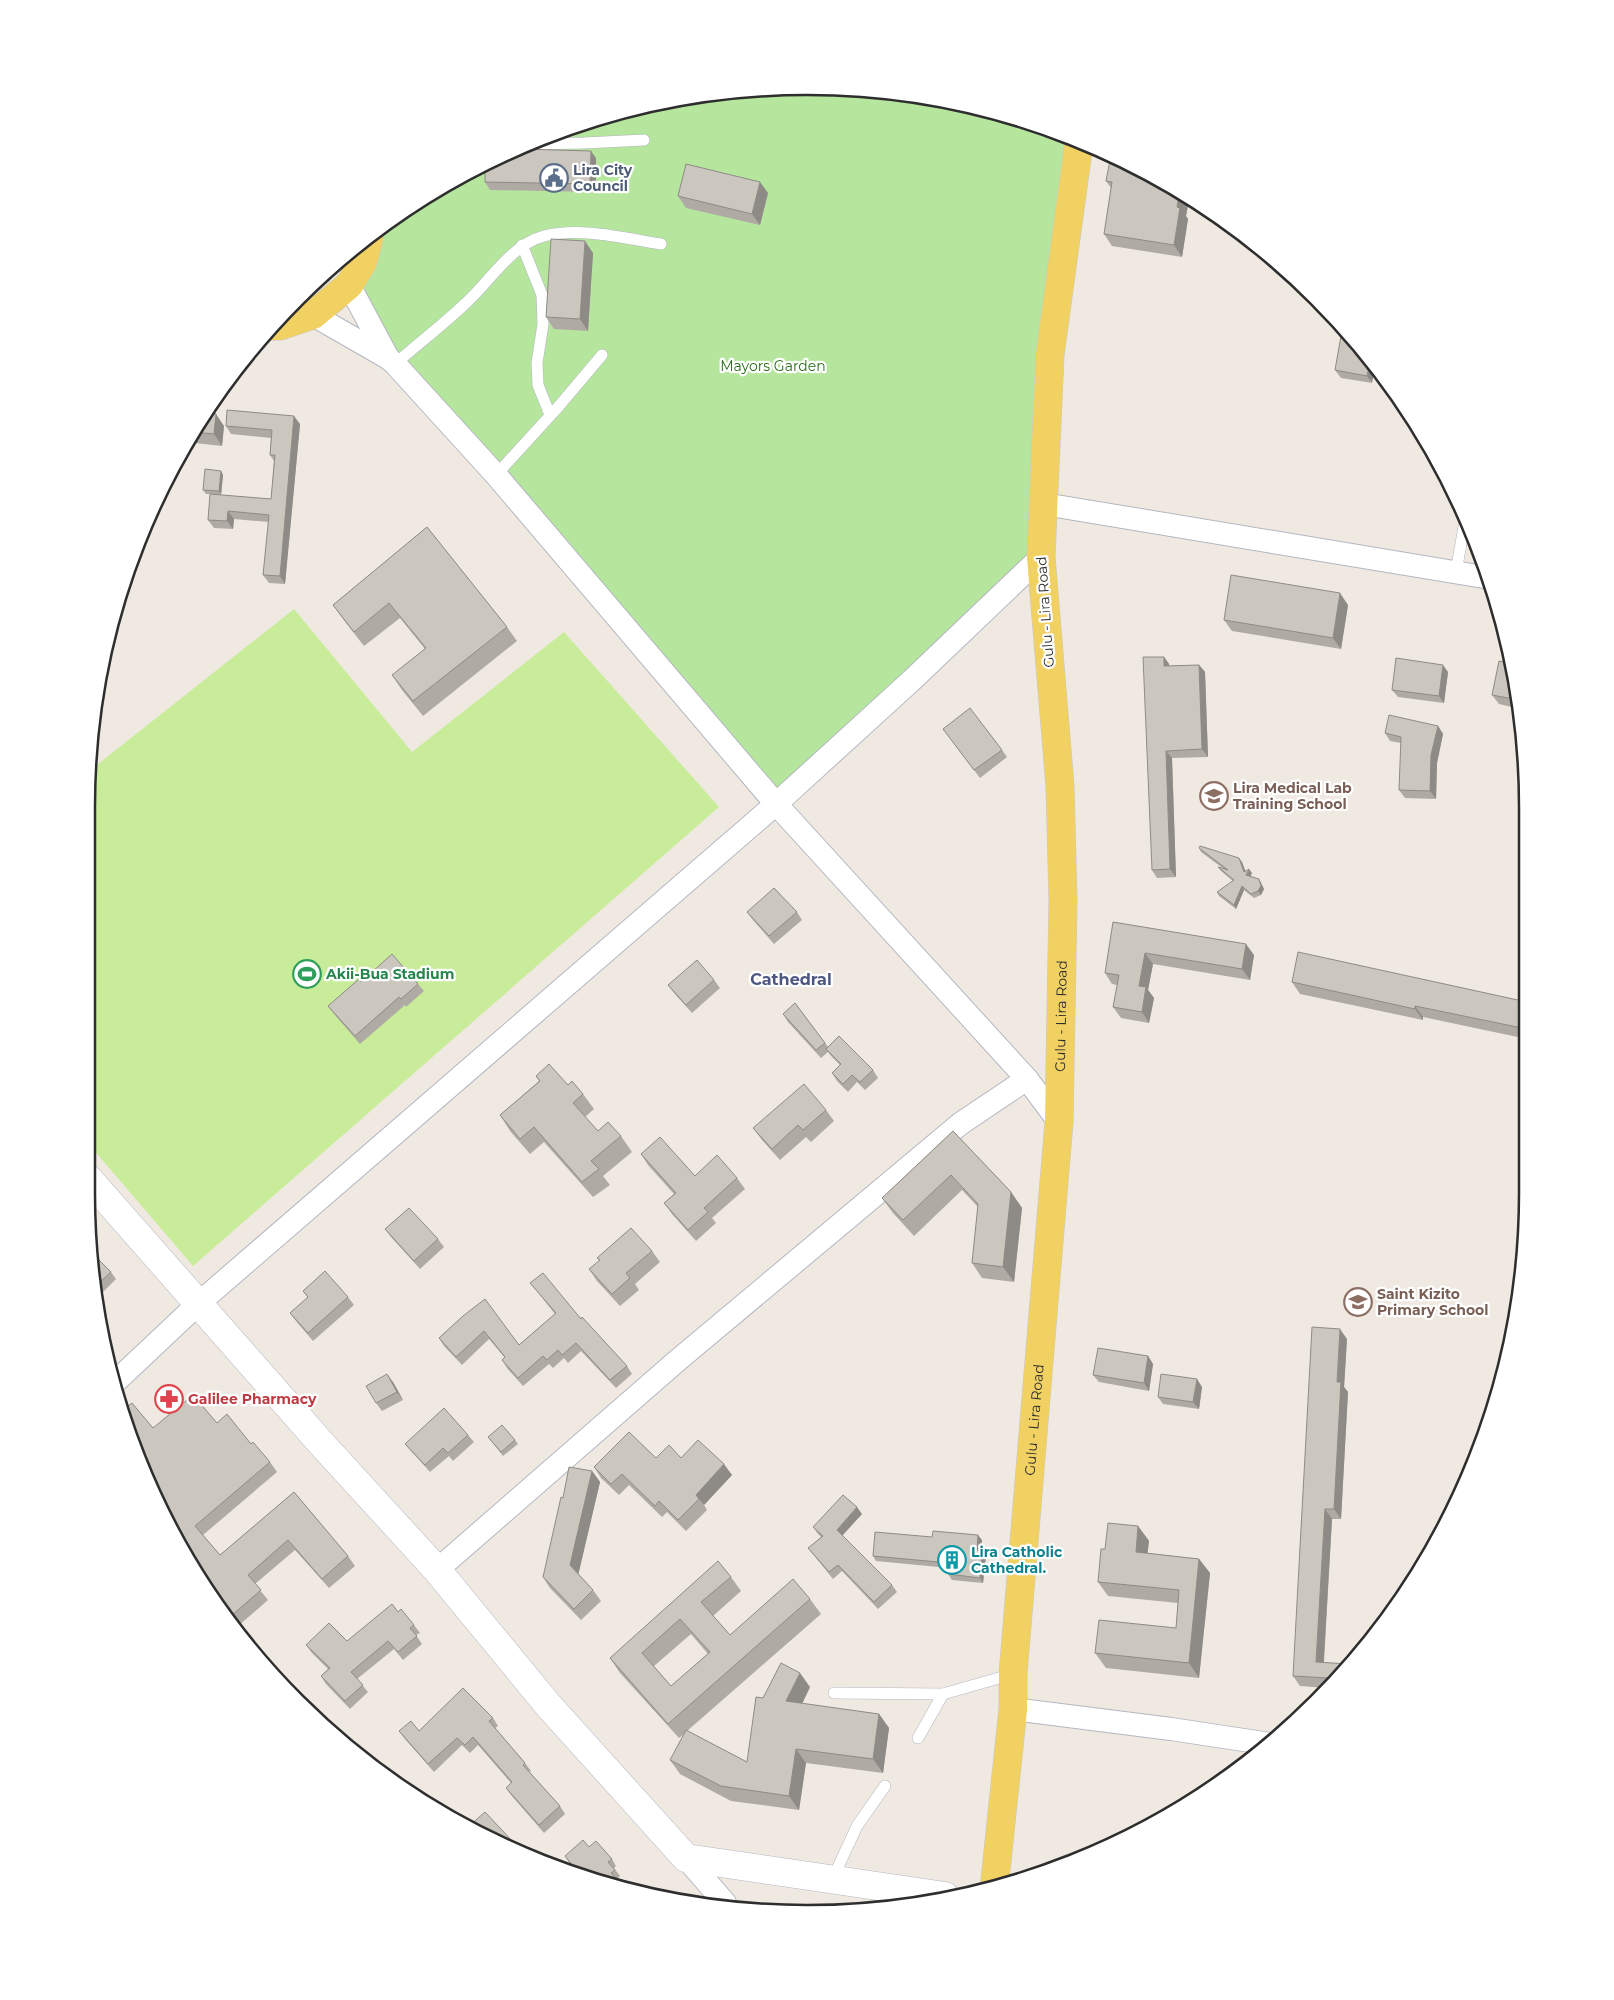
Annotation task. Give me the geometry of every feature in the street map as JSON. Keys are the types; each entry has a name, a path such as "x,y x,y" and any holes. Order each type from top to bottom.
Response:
{"main road":[{"name":"Gulu - Lira Road","path":"995,1880 1013,1709 1013,1674 1059,1122 1063,901 1060,815 1041,557 1050,356 1079,149"},
{"path":"286,323 304,320 313,315 349,285 363,262 366,248"},
{"path":"95,1186 320,1442 437,1570 548,1705 686,1858 930,1894"}],"street":[{"path":"349,285 391,361 496,475 776,804 1027,1079 1059,1122"},
{"path":"313,315 391,361"},
{"path":"1044,504 1480,576"},
{"path":"119,1378 199,1303 776,804 911,681 1041,557"},
{"path":"437,1570 678,1360 960,1124 1027,1079"},
{"path":"1013,1709 1259,1742"},
{"path":"686,1858 722,1900"}],"lane":[{"path":"549,144 644,140"},
{"path":"391,361 468,302 522,245 542,237 561,233 598,234 660,244"},
{"path":"522,245 542,295 543,324 537,363 538,385 550,415"},
{"path":"496,475 602,355"},
{"path":"1456,572 1463,531"},
{"path":"834,1693 943,1694 1013,1674"},
{"path":"918,1738 943,1694"},
{"path":"832,1880 857,1826 885,1786"}],"green space":[{"name":"Mayors Garden","path":"807,95 900,101 991,119 1078,148 1044,539 780,796 345,291 364,250 411,215 451,190 492,168 535,149 623,119 668,109 714,101"},
{"name":"Akii-Bua Stadium","path":"294,609 412,752 564,632 719,807 193,1266 95,1152 95,807 97,765"}],"building":[{"path":"534,149 591,151 590,184 485,182 485,172"},
{"path":"1110,163 1178,199 1177,207 1180,208 1174,245 1104,234 1112,182 1106,181"},
{"path":"686,164 760,182 752,214 678,196"},
{"path":"551,239 585,241 580,319 546,317"},
{"path":"1341,337 1368,370 1367,376 1335,370"},
{"path":"227,410 294,416 280,576 263,575 269,515 228,511 227,521 208,520 210,494 271,499 275,455 270,455 272,430 226,426"},
{"path":"213,414 216,414 214,434 201,433"},
{"path":"205,469 221,471 219,491 203,490"},
{"path":"427,527 507,627 413,701 392,675 426,648 389,603 354,632 333,605"},
{"path":"1231,575 1340,593 1333,638 1224,620"},
{"path":"1143,657 1164,657 1164,666 1199,665 1202,749 1166,751 1170,869 1152,870"},
{"path":"1396,658 1443,665 1439,696 1392,690"},
{"path":"1499,661 1504,662 1510,698 1492,695"},
{"path":"970,708 1002,750 974,770 943,729"},
{"path":"1389,715 1438,726 1431,755 1430,791 1399,790 1401,737 1385,733"},
{"path":"1200,846 1239,858 1244,872 1249,869 1246,875 1259,879 1261,886 1258,891 1251,894 1242,886 1234,905 1217,892 1234,880 1218,867 1228,870 1199,848"},
{"path":"774,888 797,912 769,936 747,912"},
{"path":"1113,922 1246,944 1242,969 1145,953 1139,986 1146,987 1142,1012 1113,1007 1119,975 1105,973"},
{"path":"1298,952 1519,1000 1519,1027 1415,1006 1415,1009 1292,982"},
{"path":"392,954 418,984 401,999 399,997 355,1036 328,1006 359,979 361,982"},
{"path":"697,960 714,980 686,1005 668,985"},
{"path":"795,1003 825,1043 816,1050 783,1014"},
{"path":"839,1036 873,1070 860,1082 852,1075 843,1084 832,1073 841,1064 826,1049"},
{"path":"549,1064 568,1085 572,1081 583,1094 573,1103 598,1131 608,1122 621,1136 591,1161 599,1169 582,1182 534,1127 520,1139 500,1115 540,1081 536,1076"},
{"path":"804,1084 826,1110 803,1130 798,1125 772,1149 753,1128"},
{"path":"953,1131 1011,1192 1003,1267 972,1263 978,1204 951,1175 903,1220 882,1198"},
{"path":"660,1137 695,1176 717,1155 737,1178 704,1208 708,1212 688,1230 664,1203 676,1193 641,1154"},
{"path":"409,1208 438,1239 414,1261 385,1229"},
{"path":"631,1228 652,1251 626,1273 630,1278 612,1294 589,1269 600,1260 597,1258"},
{"path":"99,1260 111,1272 101,1282"},
{"path":"325,1271 348,1297 308,1333 290,1313 308,1297 303,1291"},
{"path":"543,1273 581,1319 582,1317 627,1366 610,1380 576,1343 562,1355 558,1350 547,1360 543,1356 518,1378 502,1360 505,1357 484,1331 456,1357 439,1338 485,1299 519,1345 556,1313 530,1283"},
{"path":"1312,1327 1340,1329 1337,1382 1341,1382 1334,1509 1325,1509 1316,1662 1341,1663 1327,1678 1293,1676"},
{"path":"1098,1348 1148,1356 1144,1383 1093,1375"},
{"path":"387,1374 397,1392 376,1403 366,1386"},
{"path":"1161,1374 1197,1379 1193,1402 1158,1397"},
{"path":"193,1395 217,1423 227,1414 251,1444 253,1442 270,1462 195,1526 220,1555 294,1492 348,1556 322,1579 288,1540 248,1575 261,1590 233,1614 190,1549 168,1508 149,1465 128,1406 132,1403 153,1428"},
{"path":"444,1408 468,1435 448,1453 443,1448 425,1465 405,1444"},
{"path":"502,1425 515,1440 501,1452 488,1437"},
{"path":"629,1432 656,1458 669,1445 681,1458 698,1440 724,1464 696,1495 699,1499 678,1520 659,1501 655,1506 622,1474 611,1484 594,1467"},
{"path":"569,1467 592,1471 570,1565 593,1590 574,1609 543,1577"},
{"path":"843,1495 857,1507 837,1530 892,1585 874,1602 838,1565 829,1572 808,1548 823,1536 813,1527"},
{"path":"1108,1523 1138,1526 1136,1552 1199,1559 1189,1663 1095,1653 1099,1620 1176,1628 1179,1590 1098,1582 1101,1549 1105,1549"},
{"path":"933,1531 978,1535 977,1550 982,1551 980,1578 948,1574 949,1563 873,1556 875,1532 932,1537"},
{"path":"718,1561 731,1577 701,1602 730,1635 793,1579 810,1599 668,1724 610,1658","holes":["680,1619 710,1652 671,1686 642,1653"]},
{"path":"392,1604 398,1612 401,1609 414,1625 410,1628 417,1636 398,1652 388,1641 351,1672 363,1685 345,1701 321,1676 330,1668 306,1645 329,1623 347,1641"},
{"path":"781,1663 800,1673 786,1701 879,1714 873,1759 796,1749 789,1796 721,1786 670,1760 686,1730 747,1762 756,1697 763,1698"},
{"path":"463,1688 493,1718 489,1721 525,1763 523,1765 560,1806 539,1825 506,1788 512,1782 473,1737 465,1745 457,1738 428,1764 399,1731 411,1721 419,1731"},
{"path":"485,1812 512,1841 492,1832 473,1822"},
{"path":"583,1840 589,1847 596,1841 612,1859 608,1862 615,1870 611,1873 616,1879 572,1865 565,1856"}],"place":[{"name":"Lira City Council","path":"554,178"},
{"name":"Lira Medical Lab Training School","path":"1214,796"},
{"name":"Akii-Bua Stadium","path":"307,974"},
{"name":"Saint Kizito Primary School","path":"1358,1302"},
{"name":"Galilee Pharmacy","path":"169,1399"},
{"name":"Lira Catholic Cathedral.","path":"952,1560"}],"district":[{"name":"Cathedral","path":"791,979"}]}
